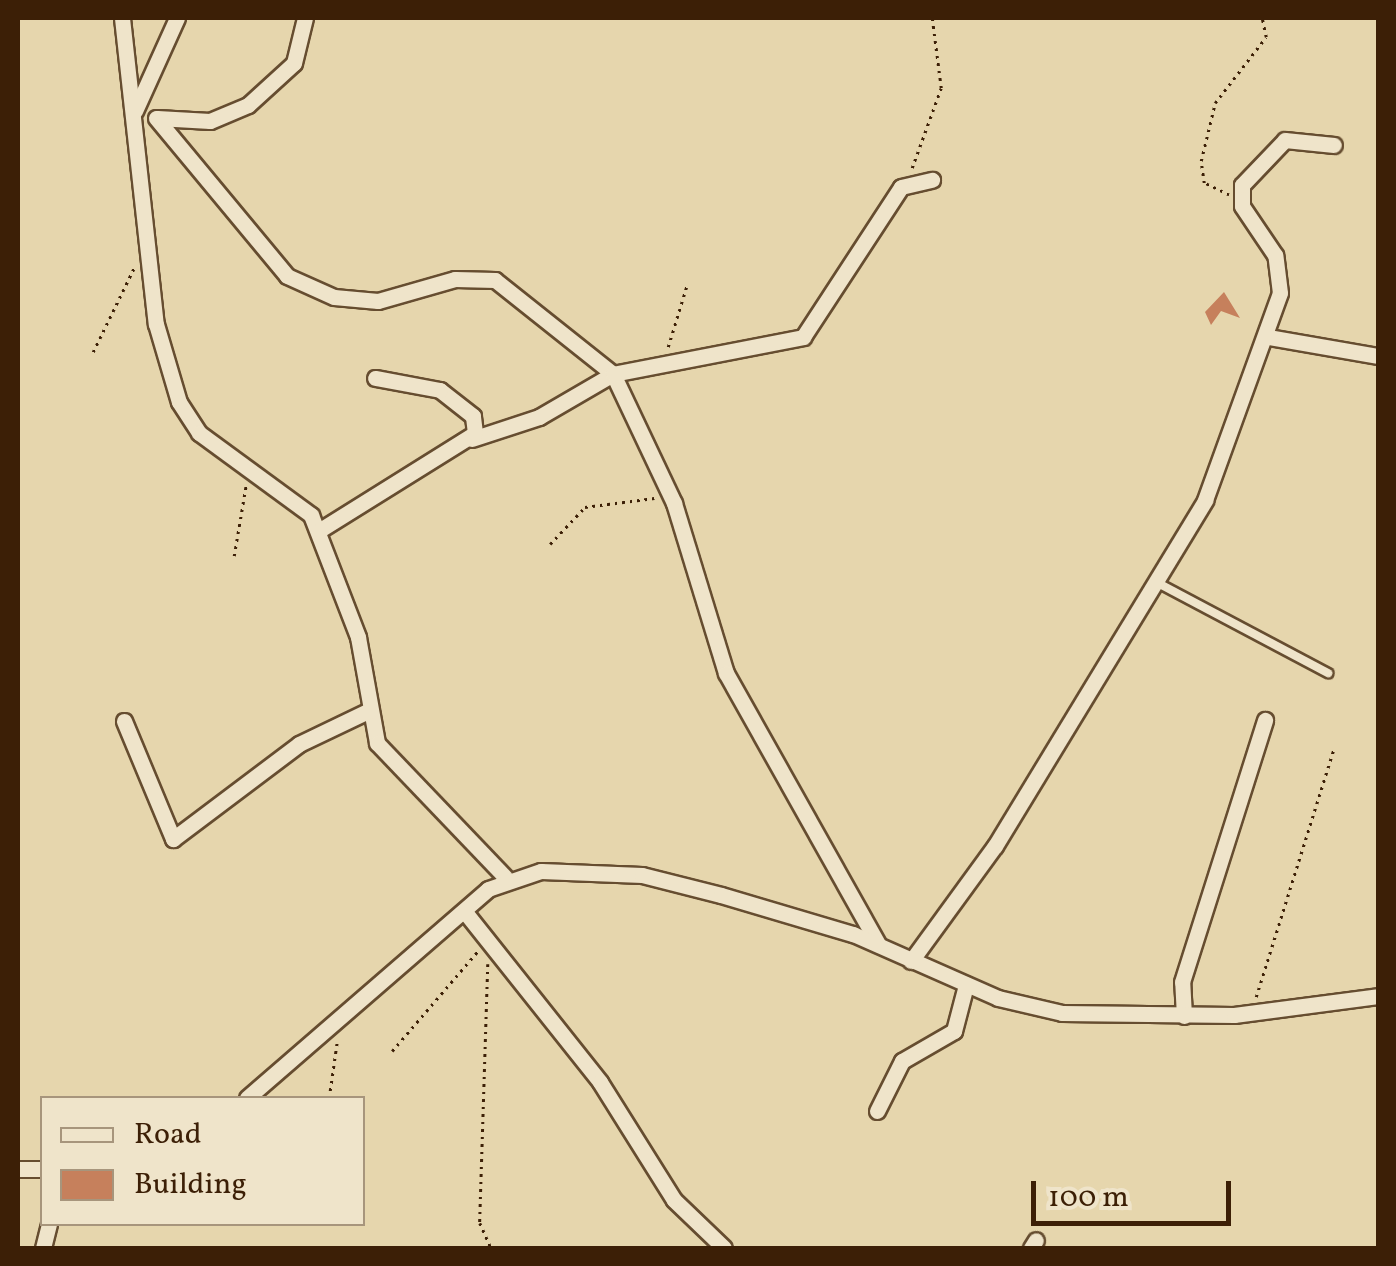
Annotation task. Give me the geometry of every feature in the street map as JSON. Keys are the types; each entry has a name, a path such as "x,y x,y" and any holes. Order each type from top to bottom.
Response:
{"street":[{"path":"122,18 156,324 179,402 198,433 320,530 363,656 377,744 506,877"},
{"path":"133,110 160,71 177,18"},
{"path":"133,110 156,118 210,121 248,105 294,64 305,18"},
{"path":"156,118 288,276 334,298 378,301 455,279 495,280 613,374 671,497 726,674 878,944"},
{"path":"912,961 996,846 1152,580 1205,500 1268,338 1279,273 1239,200 1242,185 1285,140 1334,145"},
{"path":"320,530 472,438 539,418 613,374 804,337 902,187 932,180"},
{"path":"1268,338 1378,356"},
{"path":"375,378 440,390 474,416 472,438"},
{"path":"124,721 174,839 300,744 370,710"},
{"path":"1184,1016 1182,982 1265,720"},
{"path":"250,1096 334,1030 506,877 584,868 642,874 878,944 966,986 1062,1013 1252,1013 1378,996"},
{"path":"465,912 600,1082 674,1200 724,1248"},
{"path":"877,1111 902,1060 954,1031 966,986"}],"lane":[{"path":"1152,580 1328,674"}],"path":[{"path":"902,187 940,88 934,18"},
{"path":"1239,200 1204,182 1201,161 1214,103 1266,37 1262,18"},
{"path":"93,352 149,246"},
{"path":"657,365 687,285"},
{"path":"234,556 233,518 250,472"},
{"path":"550,544 585,507 671,497"},
{"path":"1252,1013 1277,908 1333,751"},
{"path":"392,1051 436,988 487,942"},
{"path":"487,942 480,1223 490,1248"},
{"path":"329,1096 334,1030"}],"building":[{"path":"1224,292 1240,318 1221,311 1211,325 1205,312"}]}
